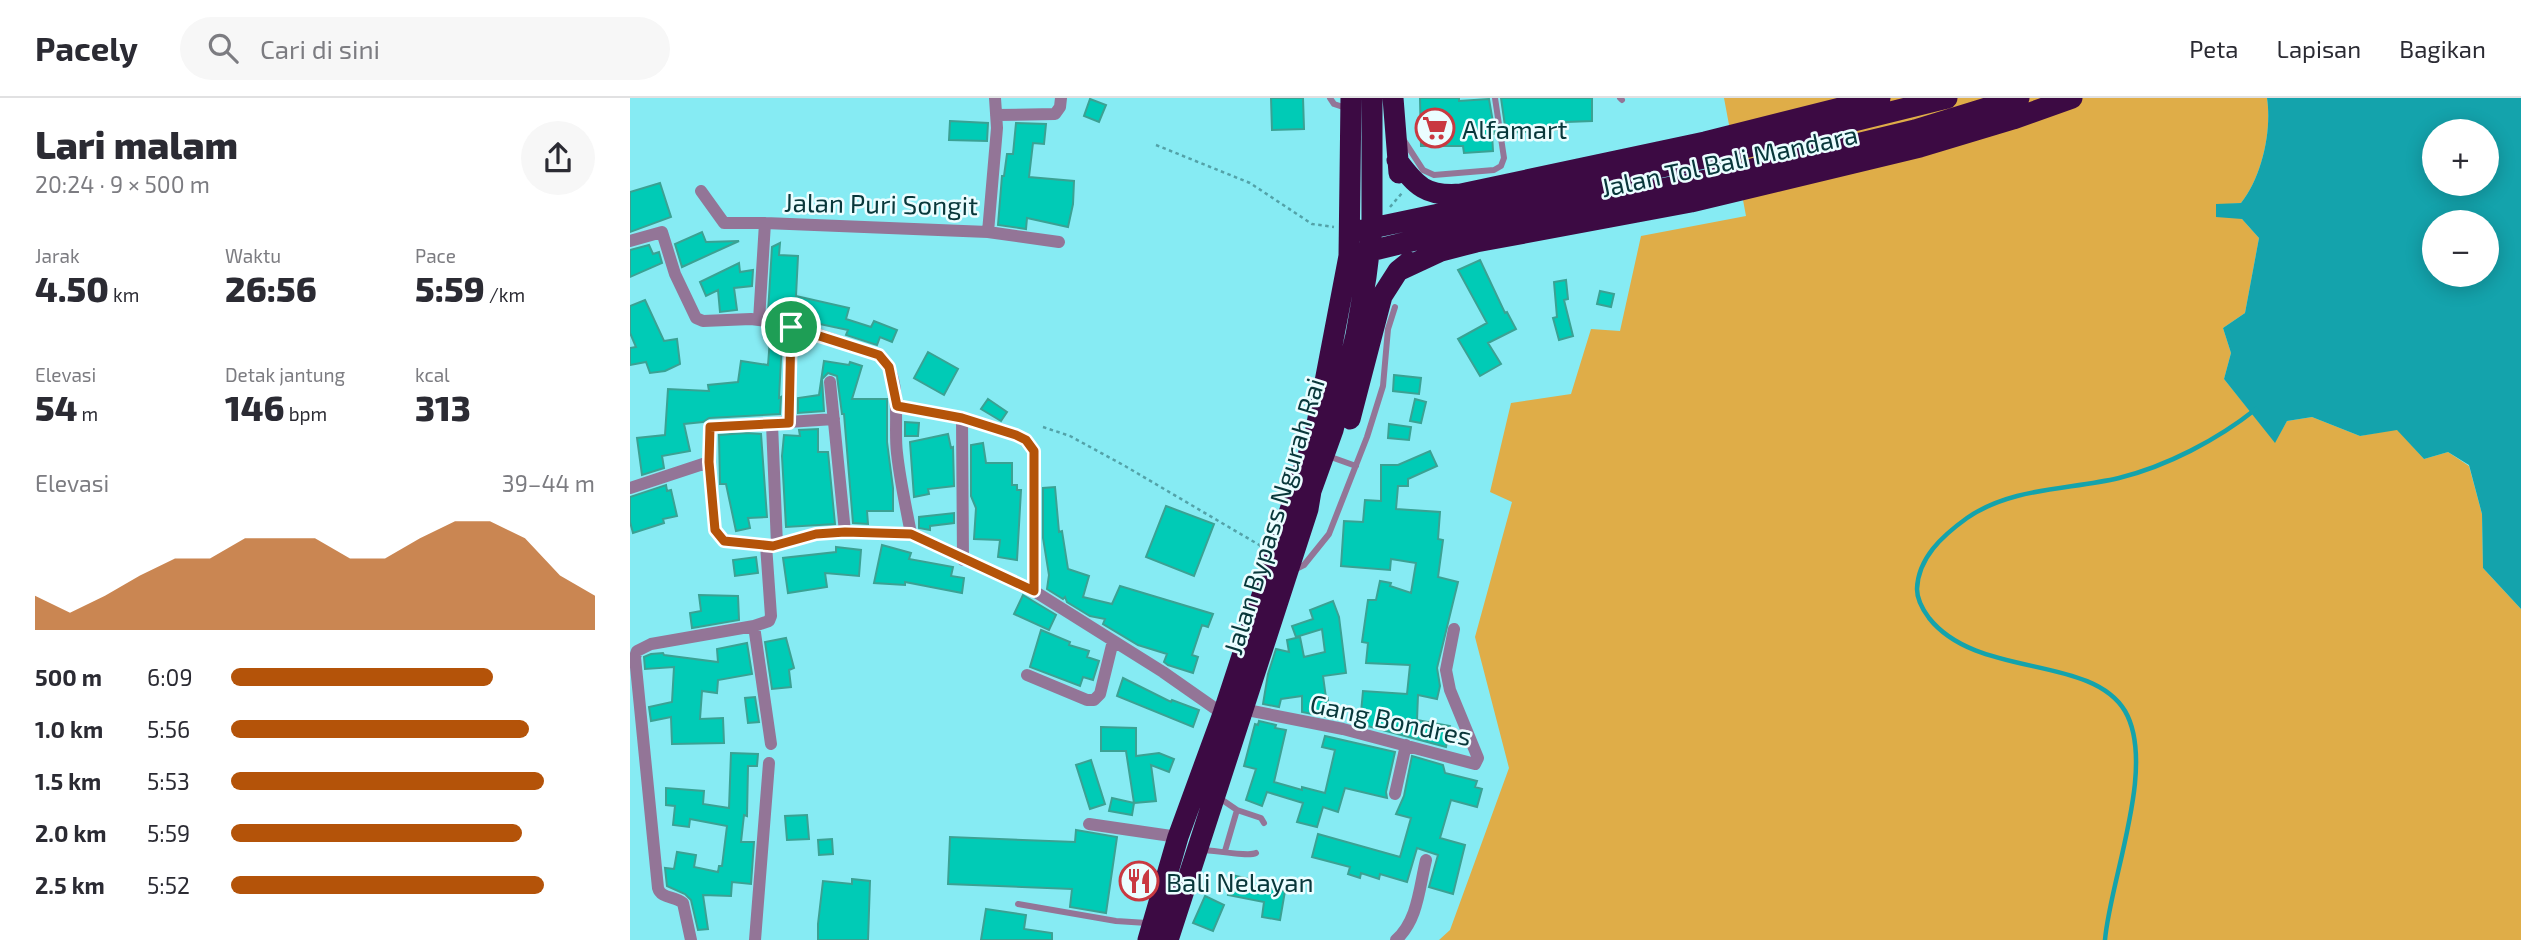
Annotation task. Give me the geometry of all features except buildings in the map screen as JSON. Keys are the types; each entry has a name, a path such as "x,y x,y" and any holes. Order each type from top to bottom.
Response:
{"highway":[{"name":"Jalan Bypass Ngurah Rai","path":"1330,456 1333,430 1356,335 1359,239 1372,128 1372,98"},
{"name":"Jalan Tol Bali Mandara","path":"1393,98 1397,160 1400,183 1404,191 1455,220"},
{"name":"Jalan Tol Bali Mandara","path":"1573,197 1699,148 1880,98"},
{"name":"Jalan Tol Bali Mandara","path":"1397,160 1418,186 1434,193 1452,195 1947,98"},
{"name":"Jalan Tol Bali Mandara","path":"1359,239 1573,197 1703,193 2020,98"},
{"name":"Jalan Tol Bali Mandara","path":"1398,271 1441,251 1476,242 1920,147 2072,98"},
{"name":"Jalan Bypass Ngurah Rai","path":"1151,932 1178,837 1315,434 1359,239 1351,104"},
{"name":"Jalan Tol Bali Mandara","path":"1308,509 1319,494 1330,456 1346,434 1382,296 1398,271 1455,220"},
{"name":"Jalan Bypass Ngurah Rai","path":"1168,940 1214,794 1224,708 1286,574 1308,509"}],"street":[{"name":"Jalan Puri Songit","path":"701,191 724,223 988,232 995,98"},
{"path":"996,115 1055,114 1060,107 1061,98"},
{"path":"759,320 765,223"},
{"path":"630,241 662,232 674,274 696,318 702,321 759,320 787,324 879,355 889,367 897,406 895,438 900,482 911,534"},
{"path":"988,232 1059,242"},
{"path":"789,423 791,327"},
{"path":"830,382 845,532"},
{"path":"897,406 962,418 1026,440 1034,451 1034,591"},
{"path":"962,418 963,560"},
{"path":"834,419 710,427 709,462 717,534 724,541 772,545 816,534 911,534 1034,591 1224,708"},
{"path":"691,940 683,903 663,895 658,888 649,818 648,774 637,651 651,645 769,621 772,424"},
{"path":"630,488 709,462"},
{"path":"754,626 771,744"},
{"name":"Gang Bondres","path":"1224,708 1406,744 1471,764 1478,762 1479,758 1450,690 1446,670 1454,629"},
{"path":"1027,675 1087,700 1094,700 1100,694 1113,641"},
{"path":"1395,794 1406,744"},
{"path":"755,940 769,763"},
{"path":"1089,824 1178,837"},
{"path":"1396,940 1413,918 1426,860"}],"lane":[{"path":"1330,98 1334,104 1351,104"},
{"path":"1372,128 1394,127 1423,170 1434,175 1494,170 1501,166 1504,158 1495,98"},
{"path":"1286,574 1304,565 1329,534 1383,386 1388,329 1395,307"},
{"path":"1330,456 1356,466"},
{"path":"1214,794 1237,810 1261,818 1264,823"},
{"path":"1224,851 1237,810"},
{"path":"1196,850 1224,851 1247,856 1256,853"},
{"path":"1018,904 1116,921 1151,932"}],"path":[{"path":"1156,145 1250,183 1312,224 1359,239"},
{"path":"1043,427 1070,436 1274,553"}],"shaded area":[{"path":"1724,98 2267,98 2267,139 2255,180 2241,203 2216,205 2242,219 2259,238 2245,313 2223,328 2231,353 2224,379 2275,442 2287,421 2312,417 2360,436 2397,429 2424,459 2448,452 2469,466 2482,514 2483,568 2521,609 2521,940 1439,940 1450,930 1509,768 1475,637 1512,502 1490,492 1511,403 1571,394 1591,329 1620,331 1641,236 1746,216"}],"water":[{"path":"2267,98 2521,98 2521,609 2483,568 2482,514 2469,465 2448,452 2424,459 2397,430 2360,436 2312,417 2287,421 2275,443 2224,379 2231,353 2223,328 2245,313 2259,238 2242,219 2216,217 2216,204 2241,203 2260,167 2268,125"}],"waterway":[{"path":"2105,940 2134,792 2134,734 2125,711 2109,693 2087,681 2003,659 1975,650 1950,637 1929,618 1919,601 1918,578 1927,558 1940,540 1984,508 2021,495 2100,482 2155,467 2208,441 2256,409"}],"place":[{"name":"Alfamart","path":"1435,128"},
{"name":"Bali Nelayan","path":"1139,881"}],"route":[{"path":"791,327 879,355 889,367 897,406 962,418 1026,440 1034,451 1034,591 911,534 816,534 773,546 724,541 720,538 715,530 709,462 710,427 789,423 791,327"}]}
